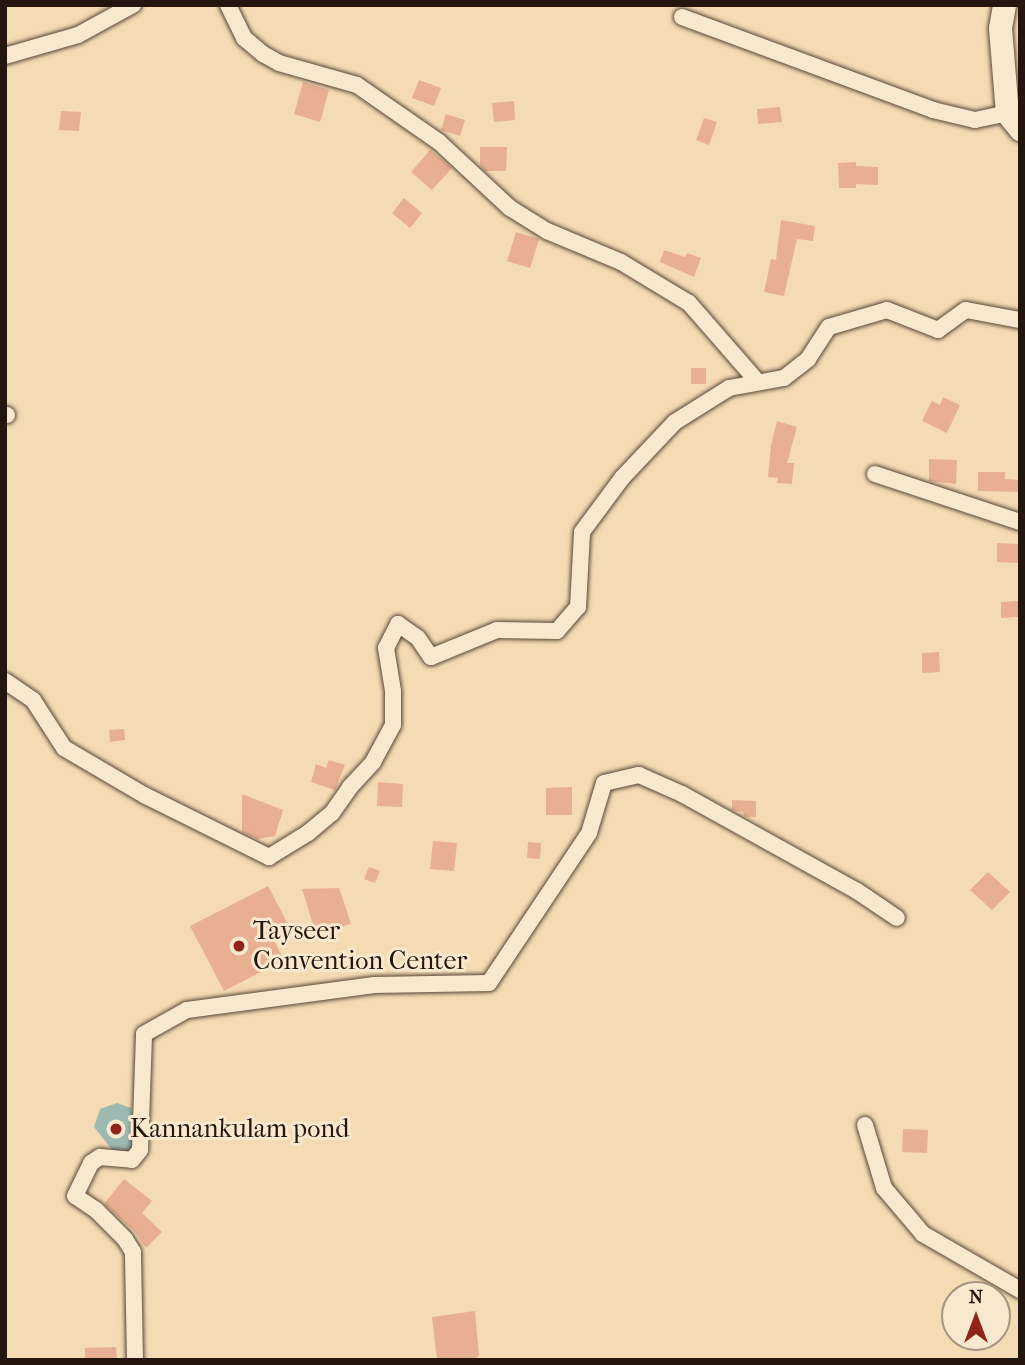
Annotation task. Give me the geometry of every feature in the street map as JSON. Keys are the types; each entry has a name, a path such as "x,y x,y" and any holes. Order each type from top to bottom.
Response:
{"main road":[{"path":"1004,5 1000,28 1013,121"}],"street":[{"path":"5,57 78,35 133,5"},
{"path":"228,5 244,38 263,54 279,64 357,85 439,142 510,208 547,231 621,262 689,303 758,382"},
{"path":"682,18 933,110 975,120 1013,121"},
{"path":"5,681 33,700 64,748 144,795 269,857 308,833 332,813 350,787 373,762 393,725 393,691 386,648 398,624 418,638 431,657 497,630 557,631 578,607 582,532 622,478 675,422 729,388 784,378 808,359 829,327 887,310 938,330 965,310 1020,320"},
{"path":"875,474 1020,522"},
{"path":"135,1360 132,1345 133,1252 125,1239 96,1210 75,1196 91,1163 100,1157 132,1160 139,1150 144,1034 187,1010 374,985 489,983 589,833 604,783 639,775 682,794 857,891 897,918"},
{"path":"865,1125 884,1188 923,1234 1020,1290"}],"water":[{"path":"117,1103 131,1108 137,1144 133,1152 117,1156 94,1127 100,1109"}],"building":[{"path":"419,80 441,88 434,106 412,98"},
{"path":"303,82 329,90 320,122 294,114"},
{"path":"514,101 515,120 494,122 492,103"},
{"path":"780,107 782,122 758,124 757,109"},
{"path":"61,111 81,112 79,131 59,130"},
{"path":"446,114 465,120 460,136 441,130"},
{"path":"704,118 717,122 709,145 696,140"},
{"path":"480,147 507,147 506,171 485,171 480,165"},
{"path":"430,150 452,168 432,190 411,172"},
{"path":"856,162 856,166 878,167 878,185 856,184 856,188 839,188 838,163"},
{"path":"404,198 422,213 410,228 392,213"},
{"path":"781,220 815,226 813,241 797,239 784,296 764,292 771,259 776,260"},
{"path":"516,232 539,239 530,268 507,261"},
{"path":"664,250 685,257 687,253 701,258 694,277 660,262"},
{"path":"691,368 706,368 706,384 691,384"},
{"path":"943,397 960,405 947,433 922,421 932,401 940,405"},
{"path":"777,421 797,427 787,463 794,463 792,484 777,483 778,478 768,477 771,445"},
{"path":"929,459 957,460 956,484 929,481"},
{"path":"978,472 1005,472 1005,479 1020,480 1020,492 978,491"},
{"path":"997,543 1020,544 1020,563 997,562"},
{"path":"1020,601 1020,617 1001,618 1001,602"},
{"path":"939,652 940,672 922,673 922,653"},
{"path":"124,729 125,740 110,742 109,730"},
{"path":"329,760 345,765 335,790 311,782 316,764 326,768"},
{"path":"378,782 403,784 402,807 377,806"},
{"path":"572,787 572,815 546,815 546,788"},
{"path":"242,794 283,810 275,836 257,839 242,832"},
{"path":"732,800 756,801 756,817 744,817 743,812 732,810"},
{"path":"433,841 457,843 454,871 430,869"},
{"path":"528,842 541,843 540,859 527,858"},
{"path":"369,867 380,871 375,883 364,879"},
{"path":"988,872 1010,892 992,910 970,890"},
{"name":"Tayseer Convention Center","path":"268,886 288,924 270,933 284,960 224,991 190,926"},
{"path":"339,888 351,924 316,934 302,889"},
{"path":"903,1129 928,1130 927,1153 902,1152"},
{"path":"124,1179 152,1201 142,1213 162,1232 146,1248 135,1232 104,1204"},
{"path":"475,1311 479,1356 473,1360 437,1360 432,1317"},
{"path":"116,1347 117,1360 85,1360 85,1348"}],"place":[{"name":"Tayseer Convention Center","path":"239,946"},
{"name":"Kannankulam pond","path":"116,1129"}]}
